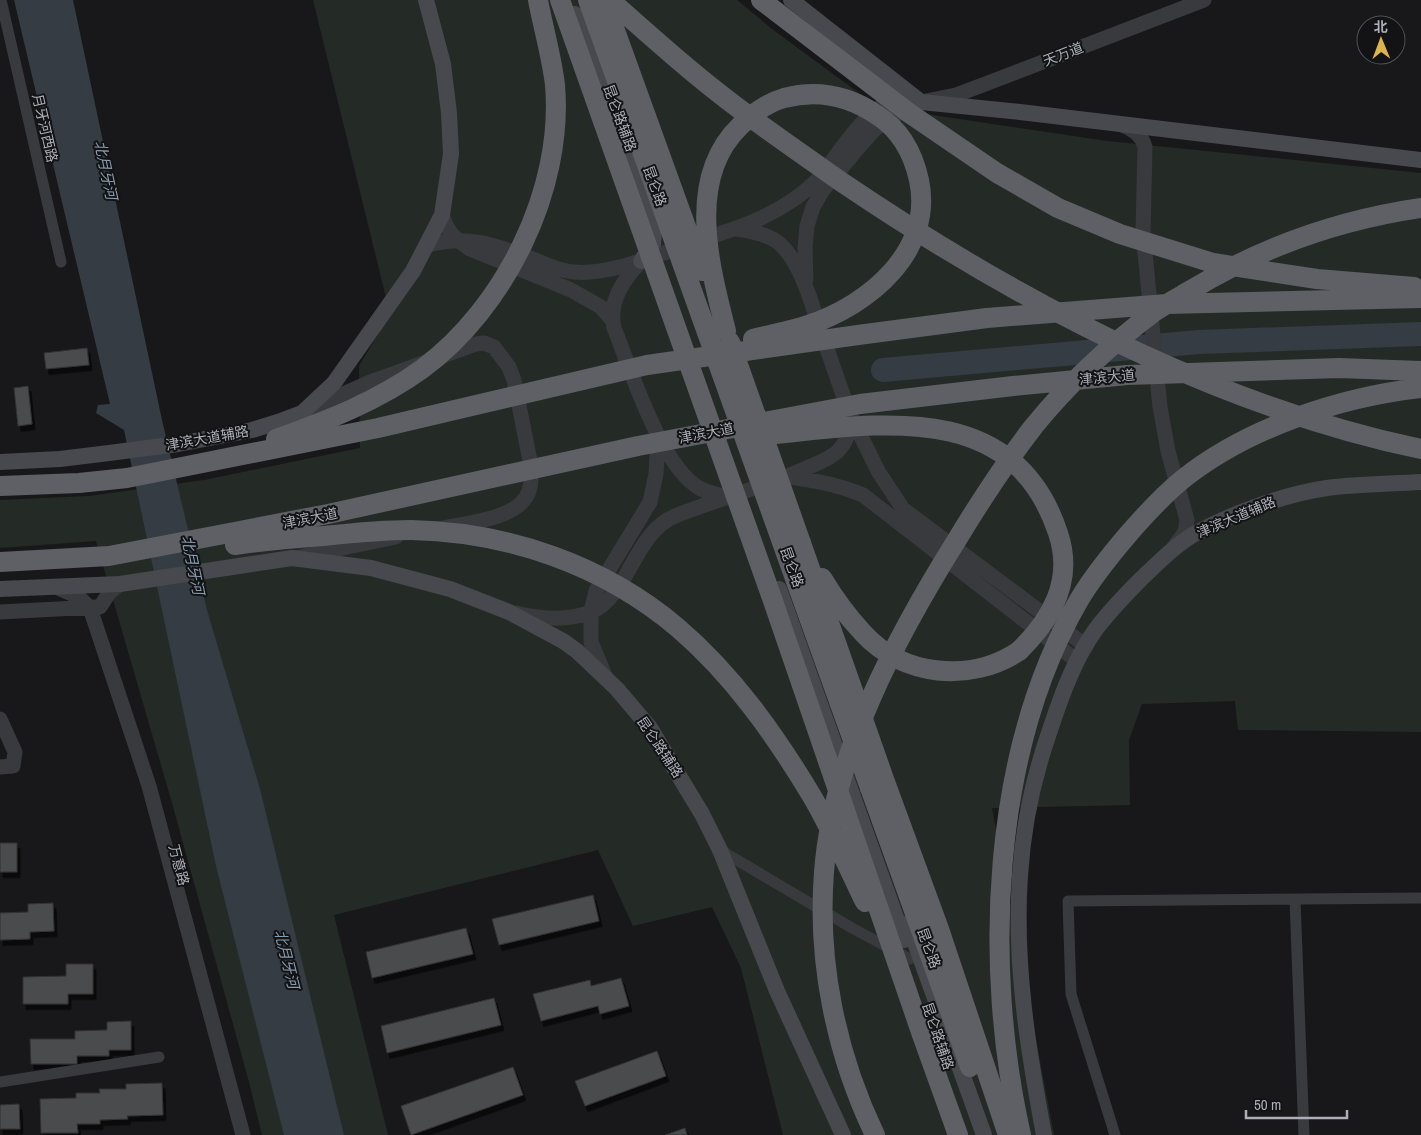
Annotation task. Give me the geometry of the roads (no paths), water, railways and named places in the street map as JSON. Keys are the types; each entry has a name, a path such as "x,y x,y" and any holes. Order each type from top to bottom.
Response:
{"highway":[{"path":"209,462 303,429 371,400 422,368 458,336 496,292 530,231 548,180 555,113 554,85 538,0"},
{"name":"昆仑路","path":"560,0 773,601 958,1135"},
{"name":"昆仑路","path":"588,0 994,1135"},
{"path":"604,0 726,330 939,929 1008,1135"},
{"path":"610,0 696,75 792,147 962,259 1129,348 1206,382 1256,402 1358,436 1421,450"},
{"path":"761,0 909,113 997,173 1058,208 1120,234 1213,262 1317,279 1421,288"},
{"path":"0,486 79,483 127,478 209,462 378,428 647,366 809,325 863,298 878,287 904,257 919,222 920,187 915,164 901,137 878,115 844,98 826,94 797,95 763,107 734,132 724,146 713,171 707,207 711,268 726,330"},
{"path":"875,1135 858,1098 832,1009 824,939 824,872 835,806 851,749 870,701 901,637 935,574 984,496 1034,426 1068,388 1106,351 1157,310 1212,277 1271,248 1332,226 1421,208"},
{"path":"647,366 987,318 1167,304 1421,298"},
{"name":"津滨大道","path":"0,562 109,556 328,514 638,446 860,404 1127,375 1339,368 1421,371"},
{"path":"1021,1135 1011,1085 1000,973 1001,888 1004,838 1019,755 1032,710 1049,663 1079,600 1114,551 1137,524 1183,478 1208,462 1263,430 1358,399 1421,388"},
{"path":"638,446 869,426 905,425 941,428 959,432 977,439 998,451 1018,467 1039,491 1054,520 1060,539 1062,585 1056,602 1043,626 1019,651 1008,658 997,664 975,670 951,672 924,669 903,662 863,634 834,599 801,543"},
{"path":"109,556 167,555 255,542 350,533 421,531 478,537 539,550 568,560 629,593 677,627 701,649 745,698 783,750 814,800 880,932 922,1035"}],"main road":[{"path":"302,413 344,370 413,271 442,215 451,154 450,113 443,64 426,0"},
{"name":"昆仑路辅路","path":"570,0 654,229 652,244 641,261"},
{"name":"昆仑路辅路","path":"578,0 661,228 678,240 696,242"},
{"path":"791,0 921,102 1421,160"},
{"name":"津滨大道辅路","path":"0,462 60,459 178,444 252,430 302,413"},
{"path":"784,477 765,498 763,519 984,1135"},
{"name":"津滨大道辅路","path":"1077,661 1095,630 1128,591 1172,550 1190,537 1216,524 1281,499 1325,489 1421,482"},
{"name":"昆仑路辅路","path":"727,497 746,508 755,521 972,1135"},
{"path":"0,589 120,584 292,558"},
{"name":"昆仑路辅路","path":"292,558 371,568 450,589 509,612 563,641 617,689 650,728 681,777 720,850 777,991 843,1135"},
{"path":"1044,1135 1023,1001 1020,876 1026,820 1038,762 1062,694 1077,661"}],"street":[{"name":"月牙河西路","path":"1,0 61,262"},
{"name":"天万道","path":"921,102 956,95 1204,0"},
{"path":"428,245 457,240 479,241 559,269 574,272 603,270 641,261 737,229 771,213 805,190 816,180 864,121 882,105 898,100 921,102"},
{"path":"807,289 805,248 807,226 813,207 823,190 875,129 894,115 921,102"},
{"path":"1121,124 1135,131 1144,139"},
{"path":"1171,131 1154,133 1144,139 1140,152 1138,220 1139,257 1148,314 1153,367 1163,427 1187,520 1185,532 1172,550"},
{"path":"442,215 446,228 457,240 470,249 571,290 601,307 613,321 658,438 688,479 700,489 727,497"},
{"path":"737,229 760,234 779,244 789,254 807,289 850,414 878,470 904,509 1086,646"},
{"path":"613,321 619,288 641,261"},
{"path":"292,558 507,513 526,498 531,479 529,454 514,380 500,354 494,347 484,343 466,346 370,382 302,413"},
{"path":"509,612 529,616 562,617 591,612 609,600 657,527 672,517 745,492 824,460 836,452 849,434 850,414"},
{"path":"606,678 591,642 591,612 596,591 650,502 656,474 658,438"},
{"path":"784,477 818,481 863,495 1077,661"},
{"path":"1187,520 1196,525 1216,524"},
{"path":"0,612 95,608 120,584"},
{"path":"54,587 78,597 95,608"},
{"name":"万意路","path":"95,608 149,786 243,1135"},
{"name":"万意路","path":"95,608 164,812 251,1135"},
{"path":"0,718 15,752 13,766 0,767"},
{"path":"720,850 852,928 910,959"},
{"path":"1115,1135 1071,994 1068,901 1421,898"},
{"path":"1296,900 1304,1135"},
{"path":"0,1082 159,1057"}],"water":[{"name":"北月牙河","path":"14,0 73,0 162,420 207,610 260,789 344,1135 284,1135 216,866 124,430 96,413 98,405 110,404"}],"waterway":[{"path":"883,370 1199,342 1421,334"}]}
